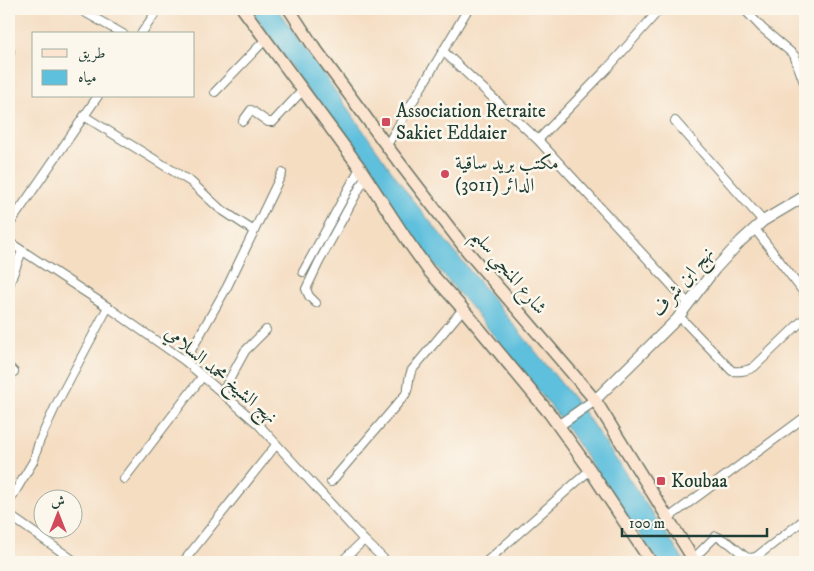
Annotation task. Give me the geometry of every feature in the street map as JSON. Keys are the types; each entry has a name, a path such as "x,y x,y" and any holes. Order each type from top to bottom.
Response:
{"main road":[{"path":"243,9 362,173 414,250 560,425 651,562"},
{"name":"شارع المنجي سليم","path":"289,9 312,44 468,252 591,403 694,560"}],"street":[{"path":"79,9 119,32"},
{"path":"142,32 158,9"},
{"path":"387,145 468,9"},
{"path":"538,140 660,9"},
{"path":"744,9 762,28 794,55 805,85"},
{"path":"215,92 265,40"},
{"path":"444,52 538,140 688,303"},
{"path":"244,121 252,110 268,122 273,122 302,90"},
{"path":"9,225 97,98"},
{"path":"84,116 190,182 219,208 254,231"},
{"path":"675,121 763,221"},
{"path":"185,361 227,287 282,173"},
{"path":"303,272 362,173"},
{"path":"316,303 309,296 306,289 362,173"},
{"name":"نهج ابن شرف","path":"560,425 591,403 679,316 715,269 763,221 805,196"},
{"path":"755,229 805,294"},
{"name":"نهج الشيخ محمد السلامي","path":"9,242 108,307 185,361 258,424 364,540 387,562"},
{"path":"9,285 22,251"},
{"path":"9,502 34,460 39,442 108,307"},
{"path":"331,482 405,395 408,388 408,377 412,370 463,309"},
{"path":"679,316 732,371 737,372 754,367 805,318"},
{"path":"222,393 245,352 266,330"},
{"path":"124,479 202,377"},
{"path":"667,519 805,417"},
{"path":"184,560 276,445"},
{"path":"486,562 590,470"},
{"path":"9,482 17,488"},
{"path":"9,515 76,562"},
{"path":"694,560 716,536 746,556 750,558 756,557 805,519"},
{"path":"341,562 364,540"}],"water":[{"path":"250,9 277,9 411,198 582,409 685,562 658,562 560,418 417,244"}],"place":[{"name":"Association Retraite Sakiet Eddaier","path":"386,122"},
{"name":"مكتب بريد ساقية الدائر (3011)","path":"445,174"},
{"name":"Koubaa","path":"661,481"}]}
